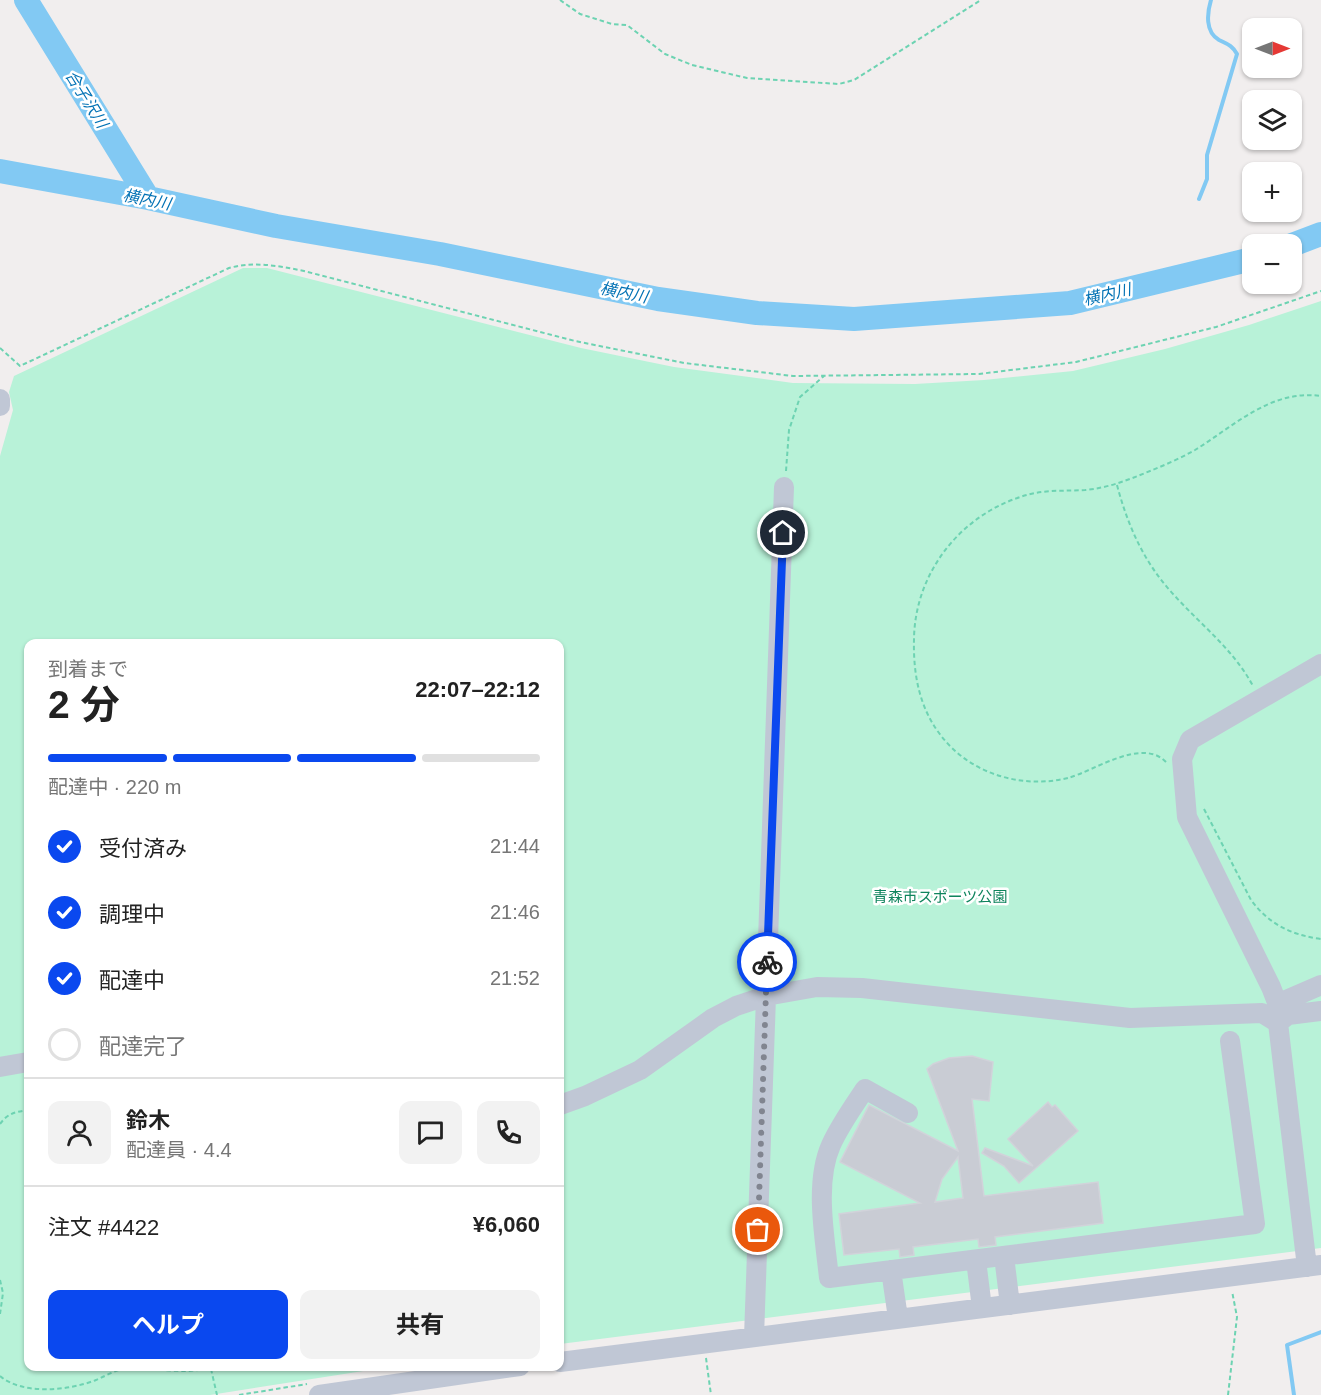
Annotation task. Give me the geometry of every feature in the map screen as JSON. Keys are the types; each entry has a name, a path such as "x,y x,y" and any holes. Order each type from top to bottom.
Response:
{"street":[{"path":"0,399 0,406"},
{"path":"754,1336 784,487"},
{"path":"564,1361 1314,1266 1279,1015 1231,904 1187,817 1182,759 1190,740 1321,663"},
{"path":"1279,1015 1321,985"},
{"path":"564,1104 640,1070 713,1018 736,1006 792,990 840,986 1130,1018 1262,1013 1279,1015 1321,1011"},
{"path":"908,1113 865,1089 847,1115 830,1147 822,1208 829,1278 1255,1224 1230,1041"},
{"path":"0,1067 24,1063"},
{"path":"1004,1256 1010,1305"},
{"path":"976,1260 982,1308"},
{"path":"891,1270 898,1318"},
{"path":"319,1395 415,1373 445,1371"}],"path":[{"path":"560,0 580,14 612,24 627,25 665,54 692,65 747,78 839,84 854,80 981,0"},
{"path":"0,348 20,366 230,268 249,264 270,264 304,271 575,341 673,361 793,376 979,374 1076,362 1216,327 1321,291"},
{"path":"784,487 789,430 800,398 824,376"},
{"path":"1183,782 1162,758 1135,755 1119,757 1068,778 1022,781 1000,777 980,768 949,745 934,727 923,705 914,664 914,628 918,604 936,563 948,544 966,527 990,512 1035,493 1084,490 1117,484 1194,450 1250,411 1293,397 1321,396"},
{"path":"1117,484 1144,556 1174,595 1227,647 1243,667 1260,699"},
{"path":"1199,803 1260,913 1288,931 1321,939"},
{"path":"0,1124 5,1116 24,1111"},
{"path":"1228,1395 1237,1317 1229,1276"},
{"path":"0,1280 3,1293 0,1314"},
{"path":"704,1343 711,1395"},
{"path":"0,1376 11,1386 25,1390 48,1390 77,1386 114,1371"},
{"path":"211,1371 217,1395"}],"green space":[{"name":"青森市スポーツ公園","path":"243,268 267,268 581,348 674,367 793,383 915,384 1073,371 1165,349 1321,301 1321,1248 564,1343 564,639 24,639 24,1371 363,1371 210,1395 0,1395 0,456 13,410 9,392 14,376"}],"building":[{"path":"972,1056 993,1062 989,1101 972,1099 984,1196 1098,1182 1103,1223 995,1237 996,1245 979,1247 978,1239 913,1247 914,1255 900,1257 899,1249 844,1255 839,1214 920,1203 840,1162 869,1105 958,1151 927,1069 949,1058","holes":["958,1157 963,1198 935,1202 942,1179"]},
{"path":"1048,1102 1052,1107 1055,1105 1078,1131 1019,1183 1004,1166 982,1153 985,1148 1033,1166 1008,1139"}],"waterway":[{"name":"合子沢川","path":"26,0 148,198"},
{"path":"1199,199 1207,179 1207,155 1237,54 1231,47 1214,37 1211,32 1208,16 1211,0"},
{"name":"横内川","path":"0,171 148,198 276,226 440,254 658,299 757,313 854,319 1070,303 1242,261"},
{"name":"横内川","path":"1302,241 1321,234"},
{"path":"1294,1395 1287,1345 1321,1332"}],"way so far":[{"path":"758,1230 767,962"}],"route":[{"path":"767,962 783,533"}]}
